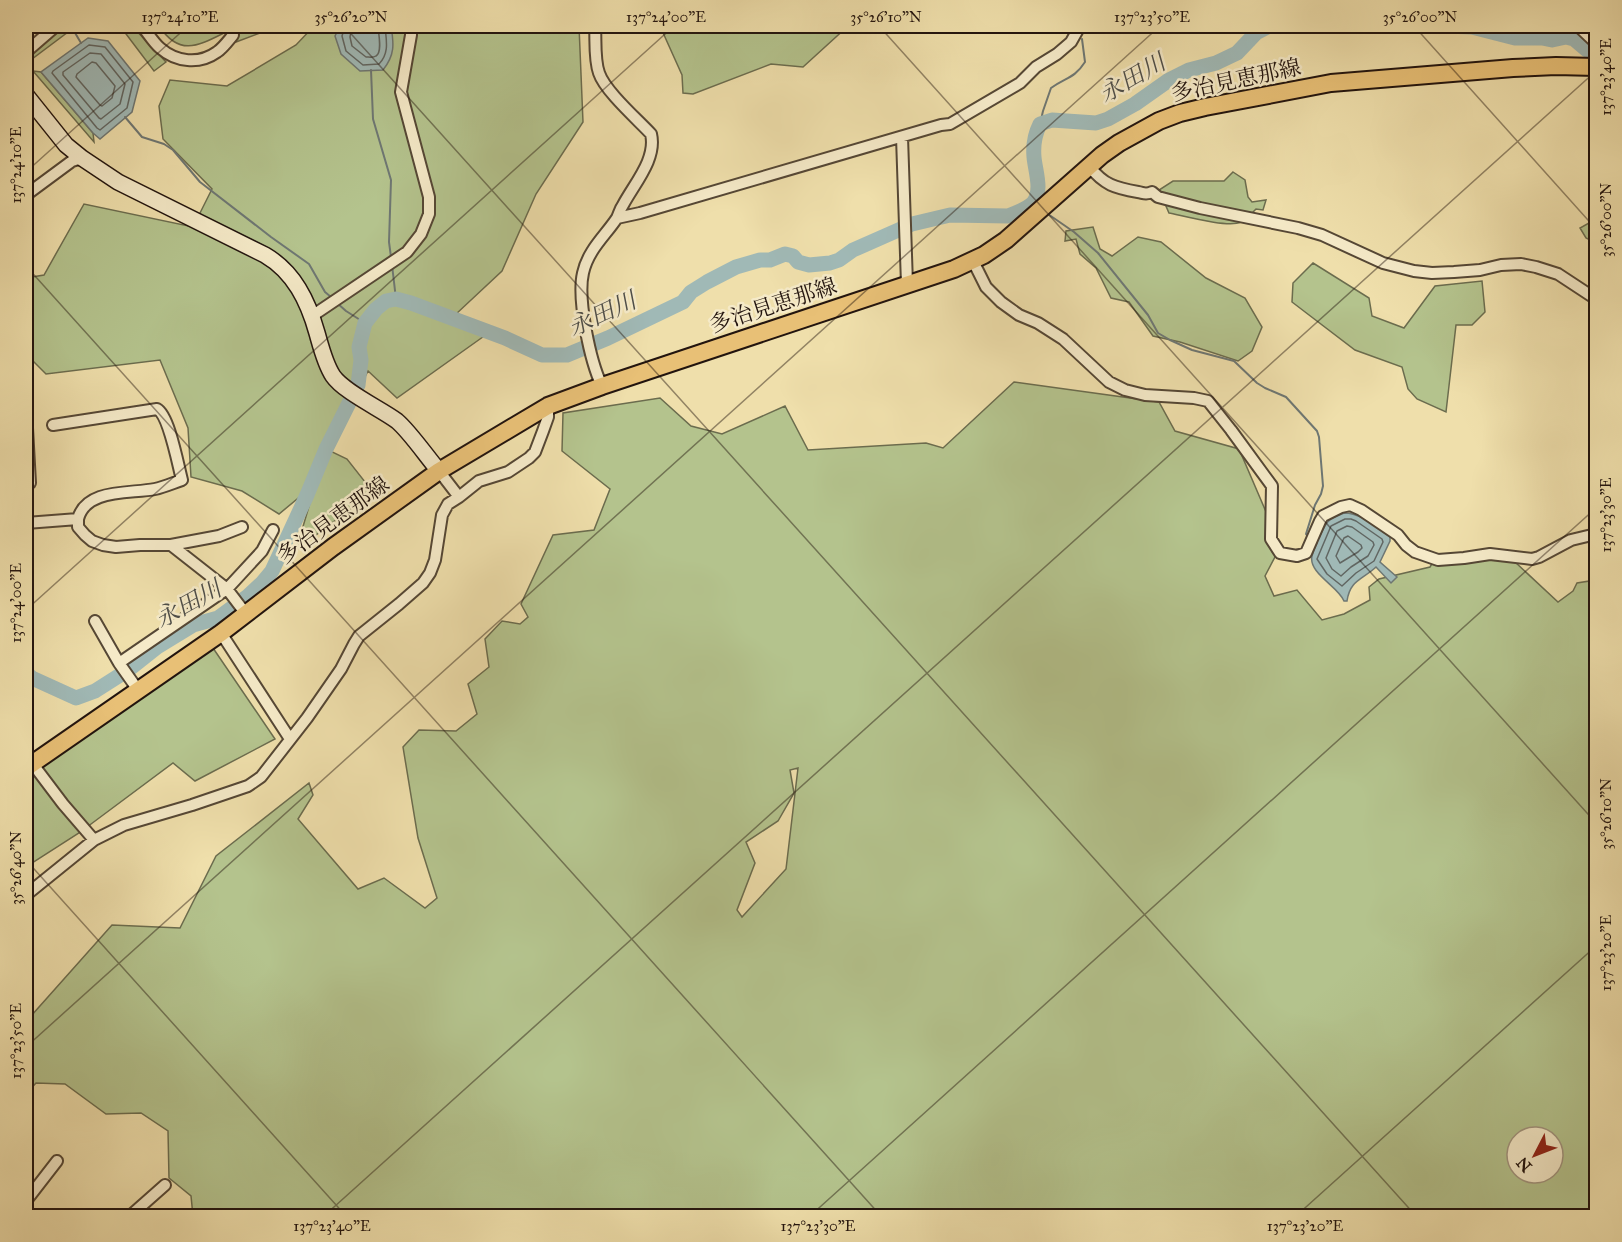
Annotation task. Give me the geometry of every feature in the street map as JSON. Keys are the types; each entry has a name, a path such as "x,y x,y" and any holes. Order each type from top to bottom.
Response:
{"main road":[{"name":"多治見恵那線","path":"29,765 136,687 221,633 245,612 439,471 548,406 972,261 1006,240 1089,166 1138,131 1180,113 1331,83 1595,63"}],"street":[{"path":"26,52 56,26"},
{"path":"142,26 159,46 170,55 183,60 198,61 210,57 219,51 233,35"},
{"path":"312,316 407,252 422,234 429,214 425,176 401,92 411,26"},
{"path":"595,26 599,72 604,82 651,134 653,140 650,155 617,218 600,238 583,271 580,289 586,330 590,352 602,386"},
{"path":"617,218 950,124 1020,83 1036,67 1071,42 1080,26"},
{"path":"1578,26 1596,43"},
{"path":"28,101 66,145 118,182 278,263 296,284 312,316 321,348 333,377 399,423 459,497"},
{"path":"902,137 907,284"},
{"path":"26,195 72,161 82,158"},
{"path":"1089,166 1099,179 1122,190 1148,194 1152,192 1158,197 1200,208 1298,228 1328,238 1383,263 1432,273 1480,270 1501,265 1521,264 1558,274 1596,299"},
{"path":"972,261 986,287 1001,302 1019,315 1038,323 1064,339 1109,382 1125,390 1145,395 1208,401 1272,486 1271,538 1280,553 1297,556 1306,553 1323,516 1350,505 1398,535 1415,552 1437,560 1490,554 1532,559 1571,540 1596,534"},
{"path":"26,895 94,840 124,825 192,806 248,786 261,777 307,718 341,669 359,636 423,583 430,573 435,560 442,515 448,504 479,482 508,472 529,458 535,452 546,424 548,406"},
{"path":"53,425 157,409 162,412 166,420 182,480 158,489 101,496 88,503 80,512 78,527 92,541 116,547 171,545 219,536 242,527"},
{"path":"26,410 30,483"},
{"path":"26,523 78,519"},
{"path":"120,665 229,591 262,551 273,530"},
{"path":"171,545 229,591 245,612"},
{"path":"95,621 120,665 136,687"},
{"path":"221,633 290,739"},
{"path":"29,765 94,840"},
{"path":"26,1201 57,1161"},
{"path":"130,1216 165,1185"}],"green space":[{"path":"65,26 76,26 26,62 26,58"},
{"path":"120,26 132,26 166,62 154,71"},
{"path":"159,26 279,26 236,42 230,30 192,46 175,43"},
{"path":"314,26 579,26 583,122 536,194 502,271 450,318 487,334 397,398 368,371 328,450 347,459 373,492 296,550 321,466 308,490 279,514 242,491 191,477 188,428 160,360 46,374 26,354 26,278 44,275 84,204 193,227 212,189 163,139 159,106 170,80 227,86 296,45"},
{"path":"660,26 848,26 803,67 771,64 693,94 683,93 682,75"},
{"path":"33,71 41,72 93,133 94,142"},
{"path":"1233,172 1245,180 1248,197 1252,202 1266,200 1263,210 1256,209 1241,222 1216,223 1169,213 1159,190 1173,181 1224,181"},
{"path":"1596,219 1596,243 1586,238 1580,228"},
{"path":"1093,227 1100,249 1112,256 1138,237 1161,242 1206,278 1245,298 1262,327 1252,351 1238,361 1180,342 1153,336 1129,302 1111,298 1096,268 1080,254 1076,239 1065,241 1066,231"},
{"path":"1313,263 1369,298 1372,316 1404,328 1435,286 1482,281 1485,312 1472,325 1456,325 1446,412 1417,399 1408,389 1402,367 1355,350 1292,302 1293,283"},
{"path":"1014,382 1159,402 1175,431 1239,449 1276,535 1276,555 1265,576 1274,596 1297,590 1322,620 1344,614 1370,600 1369,587 1379,579 1430,567 1433,562 1485,558 1515,562 1558,602 1573,591 1577,583 1596,580 1596,1216 193,1216 191,1196 169,1178 168,1131 141,1113 106,1114 65,1084 36,1083 26,1094 26,1013 31,1016 112,925 180,928 216,856 309,783 313,795 298,819 358,889 384,878 425,908 437,898 418,838 403,747 419,730 456,731 477,714 468,684 489,667 485,639 502,621 520,624 528,617 521,604 553,535 594,530 610,489 562,451 563,413 660,398 691,426 722,434 785,406 808,450 926,443 943,448","holes":["798,768 786,869 742,917 737,910 755,863 746,842 778,821 794,793 790,770"]},
{"path":"213,648 275,739 195,781 173,763 79,833 26,867 26,774"}],"water":[{"path":"340,26 391,26 393,49 383,70 360,71 341,54 335,36"},
{"path":"88,38 108,41 140,81 132,112 100,139 41,72"},
{"path":"1344,513 1363,518 1390,537 1380,562 1397,577 1391,583 1376,567 1354,584 1347,601 1344,601 1319,574 1312,562 1317,543 1314,541 1316,537 1319,538 1328,521"}],"waterway":[{"path":"71,26 81,43"},
{"name":"永田川","path":"26,673 76,698 95,691 128,670 157,647 193,625 218,618 262,583 272,571 326,449 358,385 361,360 359,347 365,323 386,301 396,299 411,303 505,338 542,355 567,355 683,302 691,292 736,267 760,260 770,260 785,254 793,256 798,262 809,265 830,263 839,260 853,250 912,224 950,215 1008,216 1021,211 1033,203 1038,193 1034,149 1040,124 1052,120 1096,123 1108,119 1135,104 1169,80 1189,70 1216,63 1237,53 1256,33 1269,26"},
{"name":"永田川","path":"1445,26 1472,27 1515,38 1552,40 1566,37 1574,39 1587,50 1596,53"},
{"path":"1040,124 1051,88 1073,75 1085,62 1082,39"},
{"path":"371,70 373,119 391,180 389,242 391,257"},
{"path":"125,117 142,137 164,144 173,150 200,182 309,264 325,292 331,297"},
{"path":"1045,212 1074,232 1098,253 1148,315 1158,333 1192,350 1234,361 1257,383 1286,397 1317,431 1323,486 1306,534 1308,537"},
{"path":"392,265 396,299"},
{"path":"337,303 365,323"}]}
